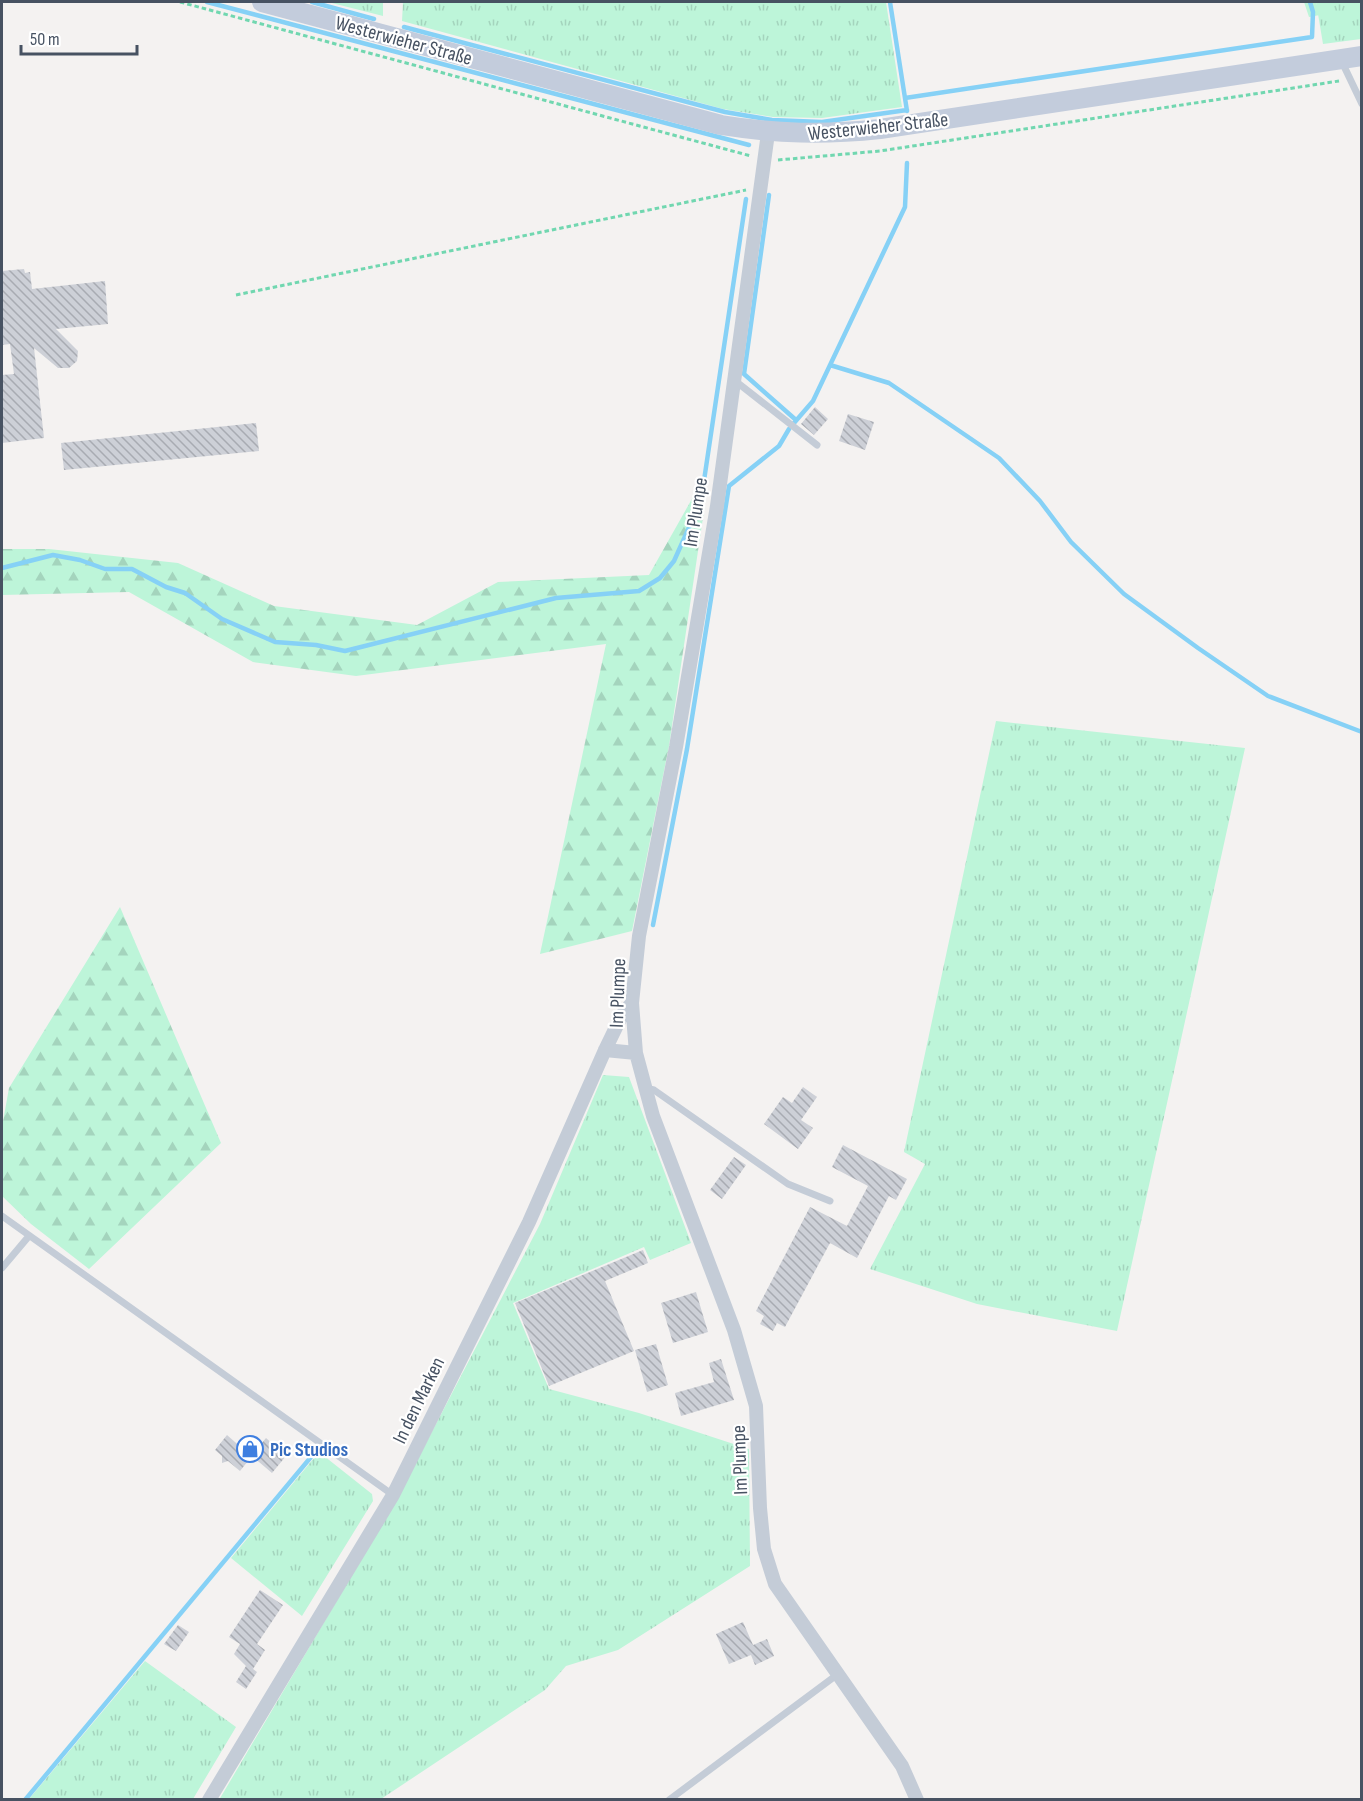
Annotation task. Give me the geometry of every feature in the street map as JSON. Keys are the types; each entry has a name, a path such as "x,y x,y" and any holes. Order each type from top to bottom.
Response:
{"main road":[{"name":"Westerwieher Straße","path":"262,2 721,125 768,133 824,135 880,129 1362,56"}],"street":[{"name":"Im Plumpe","path":"768,133 717,506 676,747 639,936 632,1003 636,1053 653,1116 734,1330 756,1406 764,1549 775,1584 902,1766 917,1800"},
{"name":"In den Marken","path":"209,1800 393,1495 529,1222 604,1050 622,1015 632,1003"},
{"path":"604,1050 636,1053"}],"lane":[{"path":"1341,59 1362,104"},
{"path":"734,380 817,445"},
{"path":"645,1088 654,1090 788,1184 830,1201"},
{"path":"2,1216 393,1495"},
{"path":"2,1268 29,1236"},
{"path":"669,1800 837,1674"}],"path":[{"path":"180,2 764,159 791,159 880,151 1349,80"},
{"path":"236,296 745,191 760,185"}],"green space":[{"path":"328,2 383,2 383,16"},
{"path":"403,2 886,2 902,107 822,118 773,117 723,109 402,21"},
{"path":"1304,2 1316,2 1320,15 1309,17"},
{"path":"1316,2 1361,2 1361,39 1323,44"},
{"path":"693,497 705,504 669,746 632,931 540,954 606,644 356,676 253,662 129,592 2,595 2,549 49,549 178,563 274,606 417,625 498,582 649,575"},
{"path":"996,721 1245,748 1117,1331 977,1304 870,1269 925,1164 904,1152"},
{"path":"120,907 221,1143 89,1269 31,1224 2,1196 2,1127 9,1088"},
{"path":"603,1075 629,1077 691,1243 650,1260 644,1247 513,1303 549,1389 639,1413 749,1449 750,1566 618,1650 566,1666 545,1690 381,1799 219,1800 398,1497 540,1224"},
{"path":"319,1452 372,1494 373,1501 302,1616 231,1558"},
{"path":"145,1661 236,1727 193,1799 29,1799"}],"building":[{"path":"24,269 25,273 30,272 32,289 105,281 108,324 56,329 78,351 77,361 69,368 58,368 34,348 44,438 2,443 2,375 14,374 10,344 2,345 2,271"},
{"path":"815,407 828,419 814,435 801,424"},
{"path":"848,414 874,422 865,450 839,441"},
{"path":"256,423 259,451 64,470 61,443"},
{"path":"803,1087 817,1097 801,1120 813,1128 798,1149 764,1124 783,1097 792,1103"},
{"path":"843,1145 907,1179 896,1200 889,1196 857,1258 830,1243 785,1327 777,1323 773,1331 760,1324 764,1316 756,1311 810,1207 847,1226 868,1186 832,1167"},
{"path":"734,1157 746,1165 722,1199 710,1190"},
{"path":"643,1250 648,1263 605,1281 634,1351 549,1386 515,1303"},
{"path":"696,1292 708,1332 673,1343 661,1303"},
{"path":"656,1344 668,1385 647,1392 635,1350"},
{"path":"721,1359 734,1400 681,1416 675,1393 714,1382 709,1363"},
{"path":"227,1435 237,1444 242,1438 256,1450 266,1438 286,1456 272,1473 252,1456 240,1471 228,1461 222,1463 222,1456 215,1450"},
{"path":"260,1590 283,1605 257,1644 265,1650 253,1669 257,1672 246,1689 236,1682 246,1666 234,1654 240,1644 229,1637"},
{"path":"743,1622 753,1645 767,1639 774,1656 755,1665 751,1655 729,1664 716,1634"},
{"path":"178,1625 189,1632 176,1651 164,1644"}],"waterway":[{"path":"207,2 749,145"},
{"path":"312,2 374,19"},
{"path":"890,2 907,111"},
{"path":"905,98 1312,37 1313,12 1310,2"},
{"path":"404,27 725,112 772,120 822,122 907,110"},
{"path":"794,423 813,401 905,207 907,163"},
{"path":"769,195 744,374 796,420"},
{"path":"702,494 746,199"},
{"path":"830,365 889,383 999,458 1040,501 1071,542 1124,594 1198,648 1268,696 1362,732"},
{"path":"729,486 779,446 789,429"},
{"path":"653,925 687,749 729,486"},
{"path":"2,568 53,555 80,560 105,569 132,569 166,587 185,593 222,619 275,642 316,645 345,651 556,598 639,591 660,578 674,561 704,494"},
{"path":"25,1800 316,1451"}],"place":[{"name":"Pic Studios","path":"250,1449"}]}
